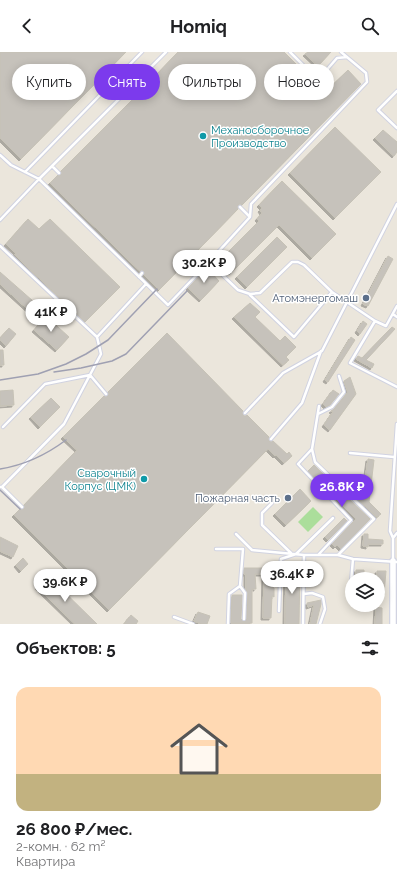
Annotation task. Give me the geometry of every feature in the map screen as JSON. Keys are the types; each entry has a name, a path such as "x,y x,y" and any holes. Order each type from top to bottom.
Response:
{"street":[{"path":"393,624 395,562"}],"lane":[{"path":"25,172 142,52"},
{"path":"154,64 166,52"},
{"path":"290,52 318,80 337,58 348,57"},
{"path":"0,155 11,165 39,179 168,305 250,217 251,204 367,82 366,73 341,52"},
{"path":"397,91 378,110 397,128"},
{"path":"0,220 117,100"},
{"path":"52,166 59,173"},
{"path":"271,438 302,403 322,351 397,204"},
{"path":"240,207 250,217"},
{"path":"0,246 97,337 100,354 64,424 1,487 22,507"},
{"path":"209,262 238,290 250,294 260,293 292,262 298,262 304,265 332,292 375,321 386,326 397,306"},
{"path":"139,277 142,273"},
{"path":"97,337 146,284"},
{"path":"250,294 294,337 332,292"},
{"path":"393,314 397,317"},
{"path":"375,321 350,363 397,387"},
{"path":"245,413 283,373 322,351"},
{"path":"90,375 106,394"},
{"path":"3,427 45,384 90,375"},
{"path":"318,414 332,407 344,392 339,376"},
{"path":"319,406 312,449 315,462 374,519 338,556"},
{"path":"216,549 243,549 395,562 393,538 390,531 397,424"},
{"path":"312,449 298,464 351,520 318,555"},
{"path":"350,453 394,457"},
{"path":"272,503 262,513 262,525 291,554"},
{"path":"279,611 281,558 296,554 333,518"},
{"path":"393,538 397,533"},
{"path":"236,534 252,550"},
{"path":"243,549 240,586 245,593 244,619"},
{"path":"303,624 304,555"},
{"path":"352,572 353,559"},
{"path":"228,624 229,594 240,586"},
{"path":"304,594 312,594 323,598 325,609 320,624"},
{"path":"174,617 192,624"}],"green space":[{"path":"313,507 323,517 308,532 298,522"}],"building":[{"path":"0,52 126,52 114,64 94,64 94,85 86,93 86,64 12,64 12,100 79,100 21,159 0,138"},
{"name":"Механосборочное Производство","path":"178,52 284,52 296,64 264,64 264,100 334,100 334,84 348,70 361,84 242,205 238,205 238,209 159,290 144,275 144,271 140,271 50,183 58,175 61,175 61,171 132,100 160,100 160,71"},
{"path":"308,52 331,52 320,64 316,64 305,54"},
{"path":"335,127 381,172 335,218 290,173"},
{"path":"383,130 397,142 397,152 394,156 375,138"},
{"path":"282,181 336,234 312,258 279,225 231,273 229,271 226,274 222,271 226,267 219,261 259,221 257,219 262,213 260,210 262,208 259,205"},
{"path":"28,219 39,229 50,219 120,287 85,322 15,255 16,253 6,244"},
{"path":"277,237 287,247 247,287 237,277"},
{"path":"388,256 393,259 368,306 363,304"},
{"path":"207,268 219,281 201,300 188,288"},
{"path":"0,272 41,308 34,315 0,284"},
{"path":"250,303 260,312 255,317 280,341 285,336 296,347 286,357 289,360 283,365 234,317"},
{"path":"46,316 69,337 57,350 34,330"},
{"path":"363,321 367,324 360,334 357,331"},
{"path":"392,327 395,329 366,360 374,364 372,368 356,359 358,356 362,358"},
{"path":"9,328 16,334 6,346 0,338"},
{"name":"Сварочный Корпус (ЦМК)","path":"167,333 243,411 243,415 247,415 269,437 269,441 273,441 287,454 289,452 292,456 284,463 268,449 109,610 14,515 20,509 24,509 24,505 77,450 63,437 104,396 108,396 108,392"},
{"path":"351,337 355,340 328,382 325,380"},
{"path":"0,350 3,350 4,365 0,365"},
{"path":"350,377 356,394 330,430 324,425 333,412 331,411 348,392 344,381"},
{"path":"13,390 14,405 0,406 0,391"},
{"path":"333,390 339,394 330,405 326,407 323,404"},
{"path":"51,398 60,407 40,427 31,417"},
{"path":"368,459 374,460 369,502 381,514 377,517 341,484 346,479 363,496"},
{"path":"314,465 370,519 341,549 337,545 335,547 332,544 356,519 308,471"},
{"path":"300,489 311,501 286,525 275,514"},
{"path":"344,518 347,521 328,540 325,537"},
{"path":"364,534 368,534 368,539 383,540 383,544 368,544 368,547 363,546"},
{"path":"0,537 18,546 13,557 0,551"},
{"path":"23,558 28,564 21,571 16,565"},
{"path":"286,565 300,566 299,624 285,624"},
{"path":"273,567 272,587 274,588 274,597 272,596 271,618 263,618 264,574 255,574 256,589 252,589 252,623 231,623 232,595 242,595 241,619 244,622 247,619 248,593 246,590 246,574 244,574 244,568"},
{"path":"356,570 364,570 364,572 356,572"},
{"path":"386,571 385,583 385,572 377,572"},
{"path":"48,576 97,624 75,624 37,587"},
{"path":"321,600 316,624 310,624 314,605 308,607 307,603"},
{"path":"198,612 210,616 207,624 194,621"},
{"path":"376,612 382,612 382,624 375,624"},
{"path":"131,615 138,621 136,624 124,624"}],"railway":[{"path":"0,380 38,374 66,364 86,354 108,340 157,289"},
{"path":"54,372 112,361 126,354 187,291"},
{"path":"0,469 35,459 66,440"},
{"path":"0,490 20,509"}],"place":[{"name":"Механосборочное Производство","path":"203,136"},
{"name":"Атомэнергомаш","path":"366,298"},
{"name":"Сварочный Корпус (ЦМК)","path":"144,479"},
{"name":"Пожарная часть","path":"288,498"}]}
